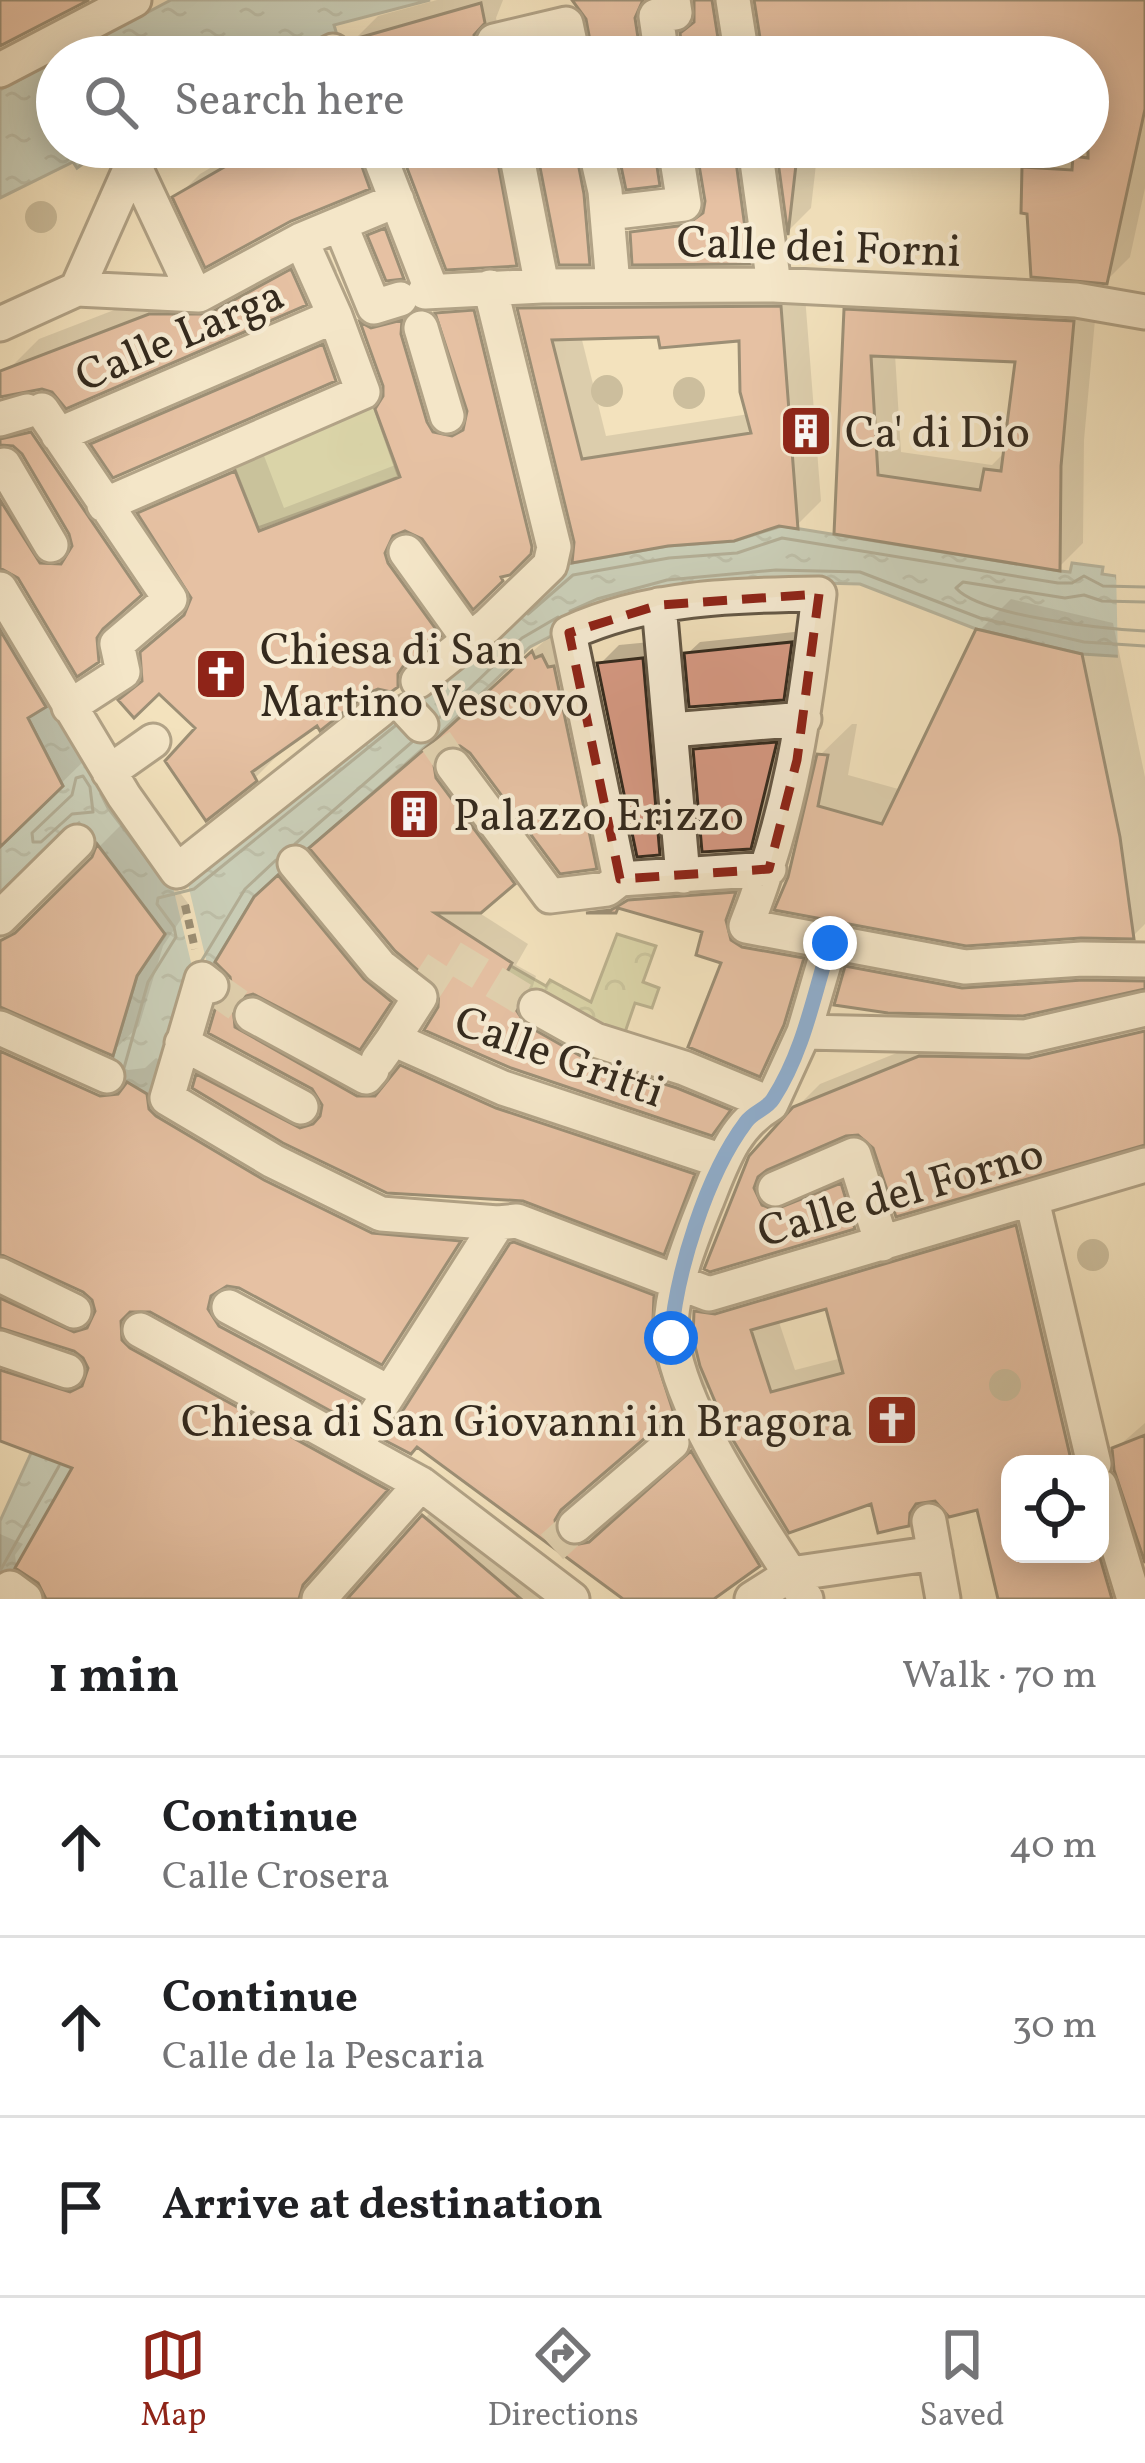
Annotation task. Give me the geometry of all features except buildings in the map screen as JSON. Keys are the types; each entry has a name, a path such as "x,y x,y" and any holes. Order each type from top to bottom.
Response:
{"street":[{"path":"65,36 134,0"},
{"path":"659,36 656,16 675,14 673,0"},
{"path":"733,0 739,36"},
{"path":"515,36 566,24 569,36"},
{"path":"0,70 36,51"},
{"path":"77,289 135,168"},
{"path":"146,168 194,293"},
{"path":"340,224 374,307 419,293 397,200 384,168"},
{"path":"519,168 542,286"},
{"path":"599,168 613,285"},
{"path":"607,213 683,204 678,168"},
{"path":"758,168 774,286"},
{"path":"0,324 77,289 199,295 302,240 397,200"},
{"path":"104,505 363,392 302,240"},
{"name":"Calle dei Forni","path":"419,293 490,287 774,286 1076,300 1145,312"},
{"path":"0,590 180,885 218,839 416,718 470,640 550,565 554,547 490,287"},
{"name":"Calle Larga","path":"32,419 335,316"},
{"path":"422,328 448,416"},
{"path":"32,419 104,505 170,599 117,644 123,672 66,702"},
{"path":"4,465 51,544"},
{"path":"406,552 470,640"},
{"path":"620,880 568,633 602,618 659,604 819,594 804,719 785,817 746,926 965,967 1145,960"},
{"path":"659,604 683,876"},
{"path":"416,718 550,896 607,889 620,880 769,869"},
{"path":"671,730 804,719"},
{"path":"110,772 153,741"},
{"path":"0,918 77,842"},
{"path":"295,863 380,966 422,994 381,1056"},
{"path":"789,1580 687,1430 682,1379 671,1338 674,1304 722,1161 748,1118 771,1104 804,1032 830,943"},
{"path":"204,976 182,1043 302,1107"},
{"path":"536,1007 595,1040 684,1068 771,1104"},
{"path":"804,1032 1025,1037 1145,1009"},
{"name":"Calle Gritti","path":"252,1015 366,1077 381,1056 502,1088 722,1161"},
{"path":"0,1028 107,1076"},
{"name":"Calle del Forno","path":"182,1043 167,1098 273,1161 381,1214 517,1221 709,1294 1145,1165"},
{"path":"775,1190 854,1155 882,1244"},
{"path":"1032,1199 1092,1455"},
{"path":"355,1448 497,1223"},
{"path":"0,1275 74,1311"},
{"path":"229,1307 388,1392"},
{"path":"140,1330 421,1484 552,1546 572,1599"},
{"path":"0,1348 67,1371"},
{"path":"552,1546 687,1430"},
{"path":"319,1599 421,1484"},
{"path":"1109,1506 1134,1574"},
{"path":"752,1599 789,1580 932,1537"},
{"path":"915,1599 932,1537"},
{"path":"932,1537 943,1599"}],"path":[{"path":"180,885 204,976"}],"highlighted area":[{"path":"819,594 797,760 769,869 620,879 569,633 659,605"}],"green space":[{"path":"370,395 399,477 258,528 230,457"},
{"path":"617,934 656,946 643,982 659,988 652,1008 635,1003 622,1041 546,1010 500,984 511,966 546,986 550,980 591,1002"}],"water":[{"path":"171,0 430,0 334,25 335,36 103,36"},
{"path":"36,71 36,168 61,168 0,198 0,90"},
{"path":"782,526 1060,571 1070,572 1072,563 1103,567 1102,574 1116,576 1145,658 1082,654 976,629 860,584 777,582 601,610 530,647 434,739 254,897 209,972 161,1102 130,1311 134,1338 113,1398 0,1599 0,1521 63,1383 79,1322 107,1172 113,1056 137,976 165,935 79,823 0,894 0,847 63,786 0,664 0,604 86,765 106,791 101,794 108,808 166,884 187,880 567,564 668,546 734,541"}],"pier":[{"path":"1145,569 1145,664 1118,662 1116,570"},
{"path":"187,880 209,972 194,975 172,883"}],"tunnel":[{"path":"436,741 453,766"},
{"path":"424,991 448,954 536,1007"},
{"path":"211,986 252,1015"},
{"path":"552,1547 575,1526"}],"place":[{"name":"Ca' di Dio","path":"806,431"},
{"name":"Chiesa di San Martino Vescovo","path":"221,674"},
{"name":"Palazzo Erizzo","path":"414,814"},
{"name":"Chiesa di San Giovanni in Bragora","path":"892,1420"}],"route":[{"path":"671,1338 674,1304 689,1251 722,1161 748,1118 771,1104 804,1032 830,943"}]}
